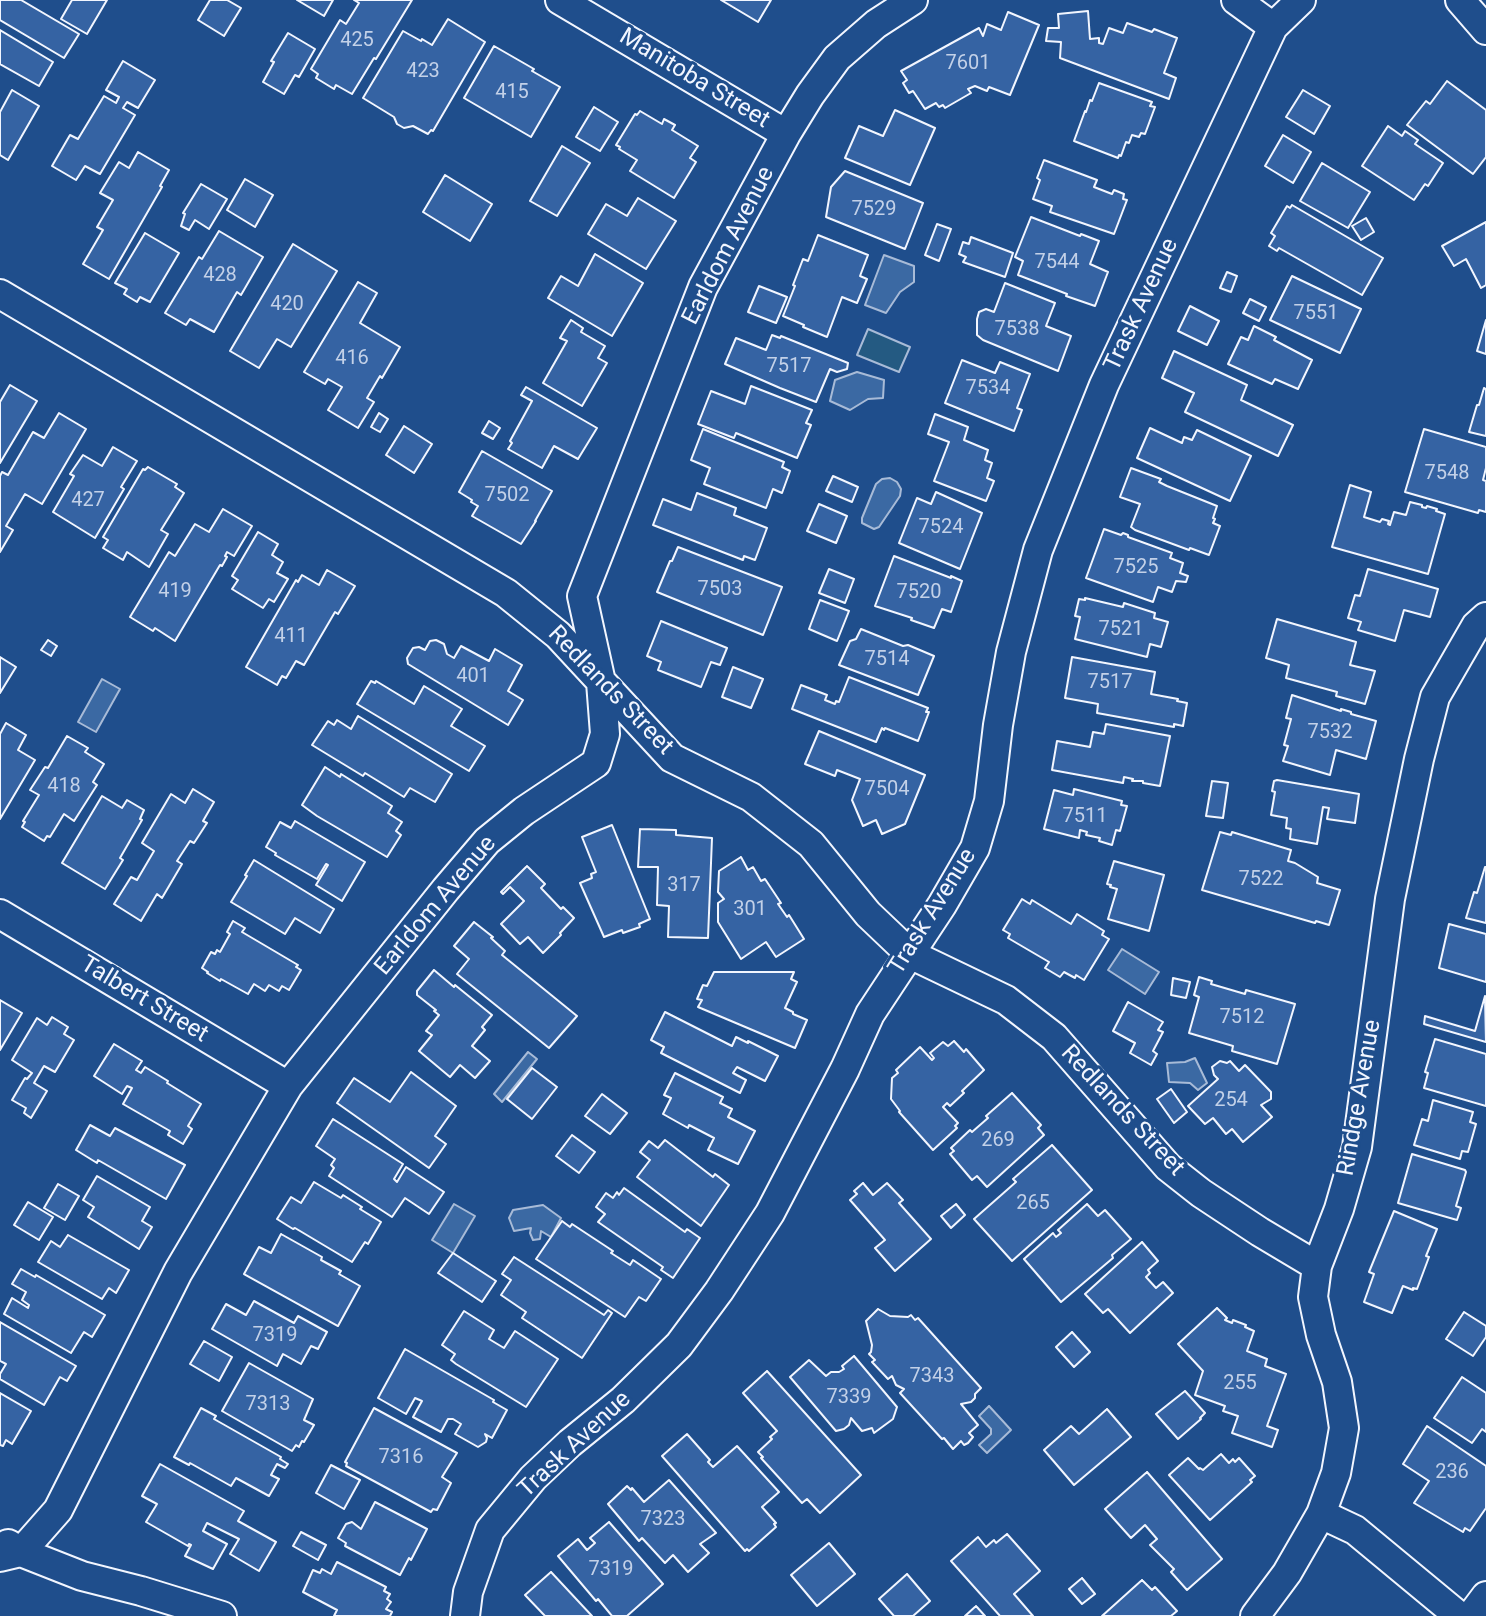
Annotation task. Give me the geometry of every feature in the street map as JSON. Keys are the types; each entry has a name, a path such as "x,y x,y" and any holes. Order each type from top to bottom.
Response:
{"street":[{"name":"Manitoba Street","path":"560,0 786,134"},
{"name":"Earldom Avenue","path":"7,1550 58,1510 178,1272 288,1086 487,841 524,811 596,763 605,734 601,682 582,596 703,287 786,134 837,58 876,24 913,0"},
{"path":"1236,0 1273,27 1301,0"},
{"path":"1460,0 1486,30"},
{"name":"Trask Avenue","path":"465,1616 468,1592 490,1530 533,1478 623,1400 679,1345 719,1291 770,1213 870,1014 975,848 989,801 1011,652 1038,550 1104,385 1273,27"},
{"name":"Redlands Street","path":"0,294 506,593 558,635 672,758 751,797 811,844 868,914 910,954 1006,1000 1054,1037 1168,1167 1201,1193 1317,1266"},
{"name":"Rindge Avenue","path":"1255,1616 1287,1573 1321,1514 1336,1473 1344,1428 1337,1382 1321,1335 1313,1297 1317,1266 1339,1209 1357,1147 1390,899 1435,697 1476,626 1486,617"},
{"name":"Talbert Street","path":"0,914 288,1086"},
{"path":"1321,1514 1355,1530 1459,1616"},
{"path":"7,1550 82,1576 222,1616"},
{"path":"1471,1616 1486,1596"}],"shaded area":[{"path":"884,255 914,266 914,282 900,292 886,313 865,305"},
{"path":"868,329 910,347 899,372 857,355"},
{"path":"857,372 884,380 883,398 868,399 850,410 830,401 835,380"},
{"path":"890,478 901,489 900,496 879,527 874,529 862,523 862,518 876,484"},
{"path":"102,679 120,689 96,732 78,722"},
{"path":"1122,949 1159,972 1145,994 1108,970"},
{"path":"528,1052 537,1059 502,1102 494,1094"},
{"path":"1195,1058 1207,1083 1198,1090 1190,1083 1169,1082 1167,1063"},
{"path":"454,1204 475,1216 453,1253 432,1240"},
{"path":"543,1205 561,1218 551,1237 541,1231 540,1239 533,1240 531,1228 514,1231 509,1218 513,1210"},
{"path":"989,1406 1011,1430 987,1453 979,1445 991,1434 991,1429 979,1416"}],"building":[{"path":"0,0 21,0 79,34 64,58 0,20"},
{"path":"72,0 107,0 87,34 61,19"},
{"path":"210,0 227,0 241,8 224,36 198,20"},
{"path":"297,0 333,0 324,16"},
{"path":"354,0 412,0 352,94 336,85 334,89 316,78 318,74 311,69 340,20 346,24 359,3"},
{"path":"721,0 771,0 758,22"},
{"path":"1088,11 1090,39 1099,38 1099,43 1103,44 1109,28 1123,33 1127,23 1177,38 1164,73 1176,78 1169,99 1060,58 1061,42 1046,41 1048,28 1059,28 1058,14"},
{"path":"1008,12 1039,25 1010,95 989,87 987,91 975,86 968,89 971,93 945,108 936,103 925,109 913,91 909,93 903,83 907,80 901,71 979,28 983,36 987,24 1001,30"},
{"path":"448,19 485,42 433,131 428,134 413,126 404,128 397,124 394,117 363,98 403,31 432,45"},
{"path":"0,30 53,62 39,86 0,64"},
{"path":"288,33 315,49 299,77 295,75 284,94 263,82 274,62 271,61"},
{"path":"494,46 560,87 531,137 464,98"},
{"path":"123,61 155,80 138,108 127,102 123,108 135,115 100,174 85,166 76,180 52,166 70,135 78,139 104,96 116,103 119,97 106,90"},
{"path":"1447,81 1486,110 1486,157 1473,174 1407,125 1426,101 1430,104"},
{"path":"1099,83 1152,102 1150,106 1155,107 1145,134 1141,133 1139,137 1132,135 1118,158 1074,141"},
{"path":"12,90 39,106 8,160 0,155 0,112"},
{"path":"1303,90 1330,106 1314,134 1286,117"},
{"path":"594,107 618,122 600,151 576,137"},
{"path":"895,110 935,128 910,185 845,158 859,126 883,136"},
{"path":"640,111 662,124 664,119 675,125 672,130 698,146 690,158 696,162 674,198 630,171 637,160 616,145"},
{"path":"1388,126 1402,136 1405,131 1418,140 1415,144 1443,163 1414,200 1362,166"},
{"path":"1283,135 1311,152 1293,183 1265,166"},
{"path":"562,146 590,163 557,216 530,201"},
{"path":"138,152 169,170 109,279 83,264 103,230 97,227 113,200 100,193 119,162 129,168"},
{"path":"1044,160 1097,180 1094,187 1112,194 1114,190 1124,194 1123,199 1127,200 1114,234 1050,212 1052,206 1033,199"},
{"path":"1322,163 1370,192 1348,228 1300,201"},
{"path":"845,171 923,203 905,249 826,217 831,187"},
{"path":"445,175 492,204 470,241 423,212"},
{"path":"245,179 273,195 255,227 227,210"},
{"path":"201,184 227,199 209,229 195,220 189,230 181,226 183,213"},
{"path":"638,198 676,221 646,269 588,234 606,204 627,216"},
{"path":"1292,205 1383,258 1362,295 1279,248 1277,251 1269,246 1275,236 1271,233 1287,206 1290,208"},
{"path":"1031,217 1099,241 1090,264 1108,272 1095,306 1018,275 1023,261 1015,257"},
{"path":"1366,218 1374,232 1361,240 1352,226"},
{"path":"1486,222 1486,285 1481,288 1466,259 1454,266 1442,246"},
{"path":"937,224 951,229 939,261 925,255"},
{"path":"219,231 263,257 241,295 237,292 214,332 190,319 186,325 165,313 199,257 202,259"},
{"path":"145,233 179,253 150,302 140,297 137,302 124,294 127,289 115,283"},
{"path":"818,235 868,255 860,276 867,279 857,303 842,297 827,337 783,316 803,259 808,261"},
{"path":"971,237 1013,253 1005,277 963,262 966,257 959,254 963,242 969,244"},
{"path":"293,244 337,271 291,347 277,339 259,368 230,351"},
{"path":"595,254 643,283 612,336 548,298 561,276 578,286"},
{"path":"1227,272 1237,276 1231,292 1220,288"},
{"path":"1292,276 1361,309 1340,353 1270,320"},
{"path":"358,282 377,293 360,323 400,347 367,398 374,402 358,428 328,410 342,387 328,379 325,384 304,372"},
{"path":"1005,283 1055,303 1046,326 1071,336 1058,371 977,335 979,312 986,309 994,312"},
{"path":"759,286 787,297 776,323 748,312"},
{"path":"1250,299 1266,307 1259,321 1243,313"},
{"path":"1190,306 1219,321 1207,345 1178,331"},
{"path":"571,320 583,328 581,332 605,346 598,358 607,363 582,406 543,383 567,341 560,338"},
{"path":"1486,320 1486,354 1477,351"},
{"path":"1254,326 1312,360 1298,389 1275,379 1272,384 1228,364 1241,337 1248,340"},
{"path":"772,335 848,363 847,369 837,372 830,369 816,402 725,364 736,338 766,350"},
{"path":"1174,351 1247,385 1241,400 1293,425 1278,456 1185,412 1194,393 1162,378"},
{"path":"962,360 995,373 1000,362 1030,374 1017,408 1022,410 1014,431 945,403"},
{"path":"10,385 37,401 0,463 0,402"},
{"path":"751,386 812,410 806,423 811,425 797,458 736,433 734,438 698,424 711,391 745,404"},
{"path":"526,387 597,428 578,459 554,446 542,468 508,449 532,401 521,395"},
{"path":"1486,389 1486,436 1469,432"},
{"path":"59,413 86,429 42,504 25,494 6,526 13,530 0,552 0,476 2,472 8,475 33,432 44,438"},
{"path":"379,413 388,419 380,432 371,427"},
{"path":"935,414 968,427 964,440 988,450 985,460 992,463 987,478 994,481 986,501 934,481 949,442 928,434"},
{"path":"489,421 500,428 493,439 482,433"},
{"path":"404,426 432,444 414,473 386,455"},
{"path":"1150,428 1182,443 1184,437 1192,440 1197,430 1251,456 1230,501 1137,458"},
{"path":"703,429 784,462 782,467 790,471 782,493 773,489 766,508 704,484 710,468 691,460"},
{"path":"1424,429 1486,447 1483,480 1486,481 1486,512 1479,510 1478,513 1405,492"},
{"path":"113,447 137,461 95,538 53,512 74,476 70,474 83,455 102,466"},
{"path":"482,451 552,491 521,544 472,516 478,506 459,492"},
{"path":"148,467 177,484 175,487 184,493 161,530 168,534 149,567 127,552 123,560 103,548 108,540 103,537 143,469"},
{"path":"1131,468 1217,506 1213,523 1220,526 1209,555 1131,527 1140,504 1120,497"},
{"path":"833,476 858,487 852,502 826,491"},
{"path":"1350,485 1371,492 1364,517 1380,522 1382,519 1389,521 1390,525 1394,512 1406,515 1410,502 1445,514 1428,574 1332,547"},
{"path":"936,492 982,513 960,569 899,543 917,498 931,504"},
{"path":"697,493 736,508 734,515 767,528 755,560 744,556 743,560 653,525 663,499 691,510"},
{"path":"819,504 847,516 836,543 807,531"},
{"path":"223,509 252,526 234,556 227,552 222,566 175,641 130,617 169,552 175,556 195,524 209,532"},
{"path":"1104,529 1123,533 1172,553 1170,558 1183,563 1180,573 1188,576 1186,582 1176,581 1172,592 1158,587 1153,602 1086,578"},
{"path":"258,532 278,544 272,555 283,562 277,573 288,579 274,602 269,599 263,608 232,589 238,580 232,576"},
{"path":"678,547 782,587 763,635 657,592"},
{"path":"894,556 962,581 951,612 942,609 934,628 875,606"},
{"path":"829,569 854,579 845,603 819,593"},
{"path":"1368,569 1438,589 1430,617 1404,610 1395,641 1358,630 1361,622 1348,618 1355,595 1360,596"},
{"path":"327,570 355,586 338,614 335,612 304,665 296,661 286,678 282,676 277,685 246,667 296,580 298,582 302,575 319,585"},
{"path":"1079,599 1123,607 1124,603 1155,613 1154,618 1168,622 1161,647 1150,644 1147,657 1075,639 1080,617 1075,616"},
{"path":"820,600 849,611 837,641 809,629"},
{"path":"1277,619 1356,642 1350,665 1375,671 1365,704 1336,696 1337,692 1286,678 1289,665 1266,658"},
{"path":"661,621 727,648 720,665 711,662 701,687 658,670 661,662 647,656"},
{"path":"861,629 934,656 918,695 839,665 850,641 856,639"},
{"path":"48,640 57,646 51,656 41,650"},
{"path":"430,641 444,644 447,654 454,658 461,646 489,661 495,649 522,665 508,691 523,700 508,725 408,664 407,658 413,648 425,650"},
{"path":"0,657 16,667 0,693"},
{"path":"1072,657 1155,672 1151,694 1187,703 1183,726 1097,713 1098,704 1065,698"},
{"path":"733,667 763,679 751,708 722,697"},
{"path":"849,677 928,708 918,741 882,728 876,742 792,709 801,685 827,695 825,700 835,704 839,702"},
{"path":"371,681 414,704 424,686 462,709 451,726 485,746 469,771 357,704"},
{"path":"1292,695 1376,721 1366,759 1336,750 1330,775 1283,761 1288,746 1284,745 1291,719 1286,718"},
{"path":"358,716 452,774 435,802 410,788 404,797 312,745 328,721 334,725 337,720 351,729"},
{"path":"6,723 26,735 18,750 35,760 0,819 0,734"},
{"path":"1106,724 1170,736 1160,786 1124,777 1123,783 1052,770 1057,741 1090,747 1093,732 1104,734"},
{"path":"819,731 925,775 905,824 882,834 876,820 863,826 852,800 860,779 837,770 835,776 805,764"},
{"path":"67,736 88,748 85,752 104,764 93,782 97,785 74,821 64,814 50,837 47,836 44,841 22,827 23,821 39,795 30,790 45,767 48,768"},
{"path":"325,767 392,806 388,813 402,822 396,831 401,835 387,857 302,805"},
{"path":"1277,780 1359,794 1355,823 1327,819 1329,808 1323,807 1317,844 1290,839 1291,829 1286,828 1287,818 1271,815 1275,792 1272,791"},
{"path":"1212,781 1228,783 1223,818 1206,816"},
{"path":"193,789 214,802 203,821 207,823 177,861 182,864 162,898 157,894 141,921 114,904 131,877 137,880 154,851 142,843 171,794 185,803"},
{"path":"1074,789 1122,801 1121,805 1127,806 1120,831 1116,830 1112,845 1080,830 1079,838 1044,829 1054,790 1073,795"},
{"path":"102,796 122,808 127,800 144,810 142,820 120,858 123,860 105,889 62,863"},
{"path":"295,821 365,862 342,901 316,885 328,865 317,879 266,847 280,822 291,828"},
{"path":"612,825 650,919 639,924 640,927 604,937 580,883 592,878 591,874 596,872 582,837"},
{"path":"640,829 676,830 676,835 712,838 708,938 668,937 669,906 657,905 658,867 638,867"},
{"path":"1220,832 1231,835 1232,832 1291,850 1288,861 1318,877 1317,883 1340,890 1329,925 1202,890"},
{"path":"741,857 748,870 753,867 761,881 765,879 781,903 778,904 804,939 776,957 766,942 741,959 718,922 718,903 724,899 718,892 719,871"},
{"path":"254,860 334,909 320,933 295,918 285,934 231,902"},
{"path":"1114,861 1164,875 1149,931 1108,919 1117,889 1107,884"},
{"path":"527,866 545,884 541,888 574,918 543,953 528,937 520,944 501,924 524,901 510,887 503,894 501,892"},
{"path":"1486,867 1486,923 1466,918"},
{"path":"1022,899 1030,904 1032,900 1071,924 1077,914 1104,931 1102,935 1109,939 1084,980 1064,972 1060,977 1045,968 1049,962 1008,938 1010,934 1003,930"},
{"path":"233,921 245,928 242,932 298,965 296,967 301,970 289,990 282,986 279,991 269,985 265,991 254,984 248,994 220,981 202,968 211,952 220,952"},
{"path":"474,922 505,951 502,955 577,1016 549,1048 457,974 469,959 454,946"},
{"path":"1449,924 1486,934 1486,982 1439,968"},
{"path":"434,970 492,1015 472,1046 490,1061 475,1078 460,1065 450,1077 419,1051 432,1035 426,1031 439,1015 417,995"},
{"path":"714,972 794,972 791,979 797,982 785,1008 807,1020 795,1048 698,1007 702,1000 697,999 703,985 707,986"},
{"path":"1199,977 1212,981 1211,984 1245,994 1246,990 1295,1004 1277,1064 1232,1051 1233,1046 1189,1033 1199,997 1194,995"},
{"path":"1173,978 1190,982 1186,998 1171,995"},
{"path":"1485,996 1486,1042 1424,1024 1425,1016 1475,1031"},
{"path":"0,1000 22,1013 0,1050"},
{"path":"1128,1002 1163,1022 1158,1030 1163,1032 1153,1051 1157,1054 1151,1065 1130,1053 1135,1043 1113,1031"},
{"path":"665,1012 732,1046 736,1037 778,1056 765,1081 737,1067 733,1073 746,1080 740,1093 661,1053 664,1047 651,1040"},
{"path":"52,1017 68,1027 64,1034 74,1040 55,1072 44,1066 34,1083 47,1091 31,1118 24,1113 26,1108 12,1100 25,1078 32,1073 12,1060 37,1018 47,1025"},
{"path":"1435,1039 1486,1054 1486,1106 1424,1088 1428,1073 1425,1072"},
{"path":"954,1041 964,1052 966,1049 984,1070 950,1106 947,1103 943,1107 958,1123 957,1128 933,1150 891,1099 892,1078 920,1047 932,1060 934,1058 930,1053 943,1042 948,1046"},
{"path":"114,1044 142,1061 136,1070 141,1073 145,1067 201,1104 188,1126 192,1129 183,1144 168,1135 170,1131 123,1104 132,1088 127,1086 122,1094 94,1076"},
{"path":"1220,1061 1230,1061 1239,1071 1245,1065 1271,1092 1271,1099 1261,1105 1272,1117 1243,1142 1232,1129 1226,1134 1213,1118 1205,1124 1188,1106 1218,1079 1212,1067"},
{"path":"532,1068 557,1087 532,1119 507,1099"},
{"path":"411,1072 456,1106 435,1136 446,1144 429,1168 337,1103 354,1078 390,1102"},
{"path":"675,1073 723,1097 720,1103 732,1109 728,1117 755,1131 738,1164 708,1150 714,1138 663,1114 671,1098 664,1095"},
{"path":"1171,1089 1187,1112 1174,1123 1157,1099"},
{"path":"1012,1093 1041,1125 1038,1128 1044,1135 987,1187 977,1176 972,1180 950,1154 954,1151 951,1148 988,1118 986,1116"},
{"path":"602,1094 627,1113 610,1134 585,1116"},
{"path":"1433,1100 1473,1112 1470,1122 1476,1124 1468,1152 1462,1151 1460,1159 1414,1145 1422,1119 1428,1121"},
{"path":"333,1119 403,1164 394,1179 397,1182 406,1167 444,1192 429,1214 405,1198 392,1217 329,1176 335,1159 316,1146"},
{"path":"90,1125 110,1136 115,1128 185,1165 166,1199 76,1150"},
{"path":"572,1135 595,1152 579,1173 556,1156"},
{"path":"665,1140 713,1177 715,1174 729,1185 701,1226 637,1177 650,1160 640,1152 649,1141 658,1148"},
{"path":"1052,1145 1092,1190 1012,1261 974,1219"},
{"path":"1412,1154 1465,1170 1456,1206 1461,1208 1457,1220 1398,1203"},
{"path":"97,1176 150,1207 142,1221 152,1227 139,1249 88,1217 94,1207 83,1200"},
{"path":"314,1182 341,1198 343,1195 381,1222 352,1262 277,1219 291,1197 301,1203"},
{"path":"863,1183 873,1195 887,1183 903,1200 899,1203 931,1239 895,1271 875,1248 885,1240 850,1200"},
{"path":"58,1184 79,1196 65,1220 44,1208"},
{"path":"624,1188 685,1232 687,1229 700,1238 673,1278 661,1270 663,1267 598,1222 605,1214 596,1207 606,1193 613,1198"},
{"path":"28,1202 53,1217 39,1240 14,1225"},
{"path":"956,1204 965,1215 951,1228 941,1216"},
{"path":"1087,1204 1098,1216 1105,1210 1131,1239 1061,1302 1024,1259 1053,1233 1056,1237 1061,1233 1058,1230"},
{"path":"1394,1211 1437,1229 1417,1289 1403,1286 1392,1313 1364,1302 1374,1274 1369,1272"},
{"path":"562,1221 570,1227 572,1224 630,1265 633,1260 661,1279 646,1301 639,1297 625,1317 536,1259"},
{"path":"281,1234 322,1257 321,1260 341,1271 339,1274 360,1286 338,1326 244,1274 259,1247 271,1253"},
{"path":"68,1235 129,1270 116,1293 109,1288 102,1299 38,1262 51,1241 60,1247"},
{"path":"1142,1242 1158,1261 1148,1270 1150,1273 1146,1277 1156,1288 1163,1282 1173,1293 1130,1333 1108,1309 1103,1313 1085,1294"},
{"path":"453,1253 496,1281 482,1302 438,1273"},
{"path":"514,1257 604,1315 608,1310 612,1313 582,1358 522,1318 526,1312 501,1295 511,1280 502,1274"},
{"path":"21,1269 105,1315 92,1337 84,1332 71,1353 4,1314 12,1298 28,1308 29,1305 22,1300 26,1292 12,1284"},
{"path":"254,1301 294,1323 298,1316 327,1332 318,1349 311,1346 301,1364 283,1354 277,1366 212,1329 226,1304 246,1315"},
{"path":"1217,1308 1227,1318 1225,1320 1232,1323 1233,1320 1254,1331 1247,1351 1267,1359 1265,1366 1286,1374 1267,1426 1278,1430 1272,1447 1232,1433 1238,1416 1223,1411 1225,1406 1195,1395 1203,1371 1178,1344"},
{"path":"878,1309 890,1316 911,1315 915,1320 918,1318 981,1388 971,1402 961,1404 978,1425 969,1433 973,1437 968,1443 964,1445 961,1441 953,1449 900,1393 904,1389 896,1385 892,1376 888,1379 872,1362 875,1360 869,1354 872,1345 866,1321"},
{"path":"464,1311 494,1330 489,1339 504,1348 515,1331 558,1359 526,1407 451,1360 455,1354 442,1345"},
{"path":"1464,1312 1486,1326 1486,1337 1473,1356 1446,1339"},
{"path":"0,1322 76,1366 67,1381 60,1377 44,1405 0,1379 6,1364 0,1361"},
{"path":"1072,1332 1090,1352 1074,1367 1056,1347"},
{"path":"204,1341 232,1357 219,1381 190,1364"},
{"path":"405,1349 507,1410 492,1438 485,1434 486,1442 478,1447 455,1434 461,1424 453,1419 448,1419 441,1432 413,1417 422,1401 415,1398 406,1414 378,1398"},
{"path":"854,1356 897,1407 893,1419 874,1433 872,1428 862,1431 851,1418 849,1425 836,1431 790,1377 809,1360 826,1376 839,1372"},
{"path":"249,1363 313,1399 304,1420 314,1425 304,1442 292,1451 222,1411"},
{"path":"767,1371 861,1475 820,1513 807,1499 802,1503 758,1452 777,1431 743,1393"},
{"path":"1462,1377 1486,1393 1486,1432 1482,1429 1472,1443 1434,1418"},
{"path":"1185,1391 1205,1413 1178,1439 1156,1414"},
{"path":"0,1393 31,1411 12,1444 6,1440 3,1446 0,1445"},
{"path":"201,1408 288,1464 285,1468 277,1464 271,1475 279,1479 269,1496 236,1478 231,1486 174,1457"},
{"path":"374,1408 457,1453 442,1477 451,1483 437,1510 431,1512 346,1466 345,1462"},
{"path":"1107,1409 1131,1437 1074,1485 1044,1450 1071,1426 1079,1434"},
{"path":"1427,1426 1486,1466 1486,1508 1470,1531 1465,1528 1463,1532 1414,1503 1429,1481 1403,1464"},
{"path":"687,1434 713,1467 737,1446 779,1492 762,1507 776,1527 749,1551 745,1551 662,1456"},
{"path":"1221,1454 1229,1463 1239,1458 1255,1476 1210,1520 1169,1475 1188,1458 1203,1470"},
{"path":"160,1464 244,1511 238,1521 276,1542 259,1571 230,1554 239,1539 207,1523 203,1531 227,1544 213,1569 185,1556 191,1545 146,1522 157,1504 142,1496"},
{"path":"331,1465 360,1480 344,1509 316,1493"},
{"path":"1147,1472 1222,1559 1187,1590 1171,1572 1174,1569 1150,1545 1157,1539 1145,1525 1131,1538 1105,1509"},
{"path":"669,1480 716,1533 700,1544 709,1553 688,1572 673,1555 665,1563 642,1538 639,1541 608,1504 627,1486 644,1502"},
{"path":"375,1502 427,1529 400,1575 345,1546 346,1543 338,1538 346,1524 352,1522 361,1529"},
{"path":"609,1522 663,1584 627,1616 612,1616 558,1556 578,1539 587,1550 595,1543 590,1538"},
{"path":"301,1532 326,1545 318,1560 293,1546"},
{"path":"1007,1534 1040,1571 1014,1594 1033,1616 1000,1616 951,1561 978,1537 986,1547"},
{"path":"829,1543 855,1574 817,1606 791,1575"},
{"path":"337,1562 386,1587 384,1591 390,1594 387,1599 391,1602 386,1609 392,1612 390,1616 334,1616 337,1610 303,1592 313,1570 320,1573 322,1569 331,1574"},
{"path":"551,1572 592,1616 545,1616 525,1595"},
{"path":"907,1574 930,1601 913,1616 894,1616 879,1599"},
{"path":"1082,1578 1095,1594 1082,1604 1069,1589"},
{"path":"1142,1580 1152,1590 1155,1587 1177,1611 1171,1616 1102,1616"},
{"path":"976,1606 985,1616 965,1616"}]}
